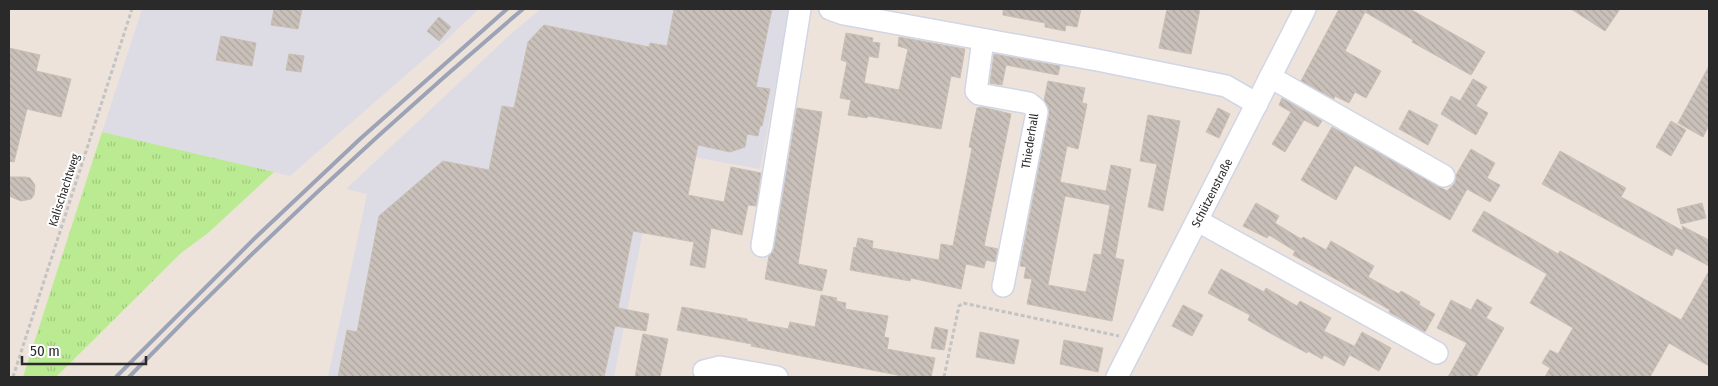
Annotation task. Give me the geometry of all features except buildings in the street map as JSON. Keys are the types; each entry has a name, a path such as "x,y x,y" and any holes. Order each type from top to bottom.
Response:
{"street":[{"path":"762,246 800,9"},
{"path":"831,9 844,14 1226,86 1257,104"},
{"name":"Schützenstraße","path":"1117,377 1305,9"},
{"name":"Thiederhall","path":"983,40 976,91 979,94 1029,103 1035,108 1036,112 1003,286"},
{"path":"1270,77 1444,176"},
{"path":"1198,220 1437,353"},
{"path":"704,371 720,367 777,377"}],"path":[{"name":"Kalischachtweg","path":"13,377 132,9"},
{"path":"944,377 959,306 963,304 1136,341"}],"shaded area":[{"path":"142,9 479,9 444,42 290,176 102,132"},
{"path":"541,9 790,9 760,169 659,151 614,377 328,377 367,194 346,189 513,32"}],"green space":[{"path":"102,132 274,172 208,233 181,253 56,377 23,377"}],"railway":[{"path":"116,377 256,237 360,139 507,9"},
{"path":"129,377 272,234 421,97 523,9"}]}
